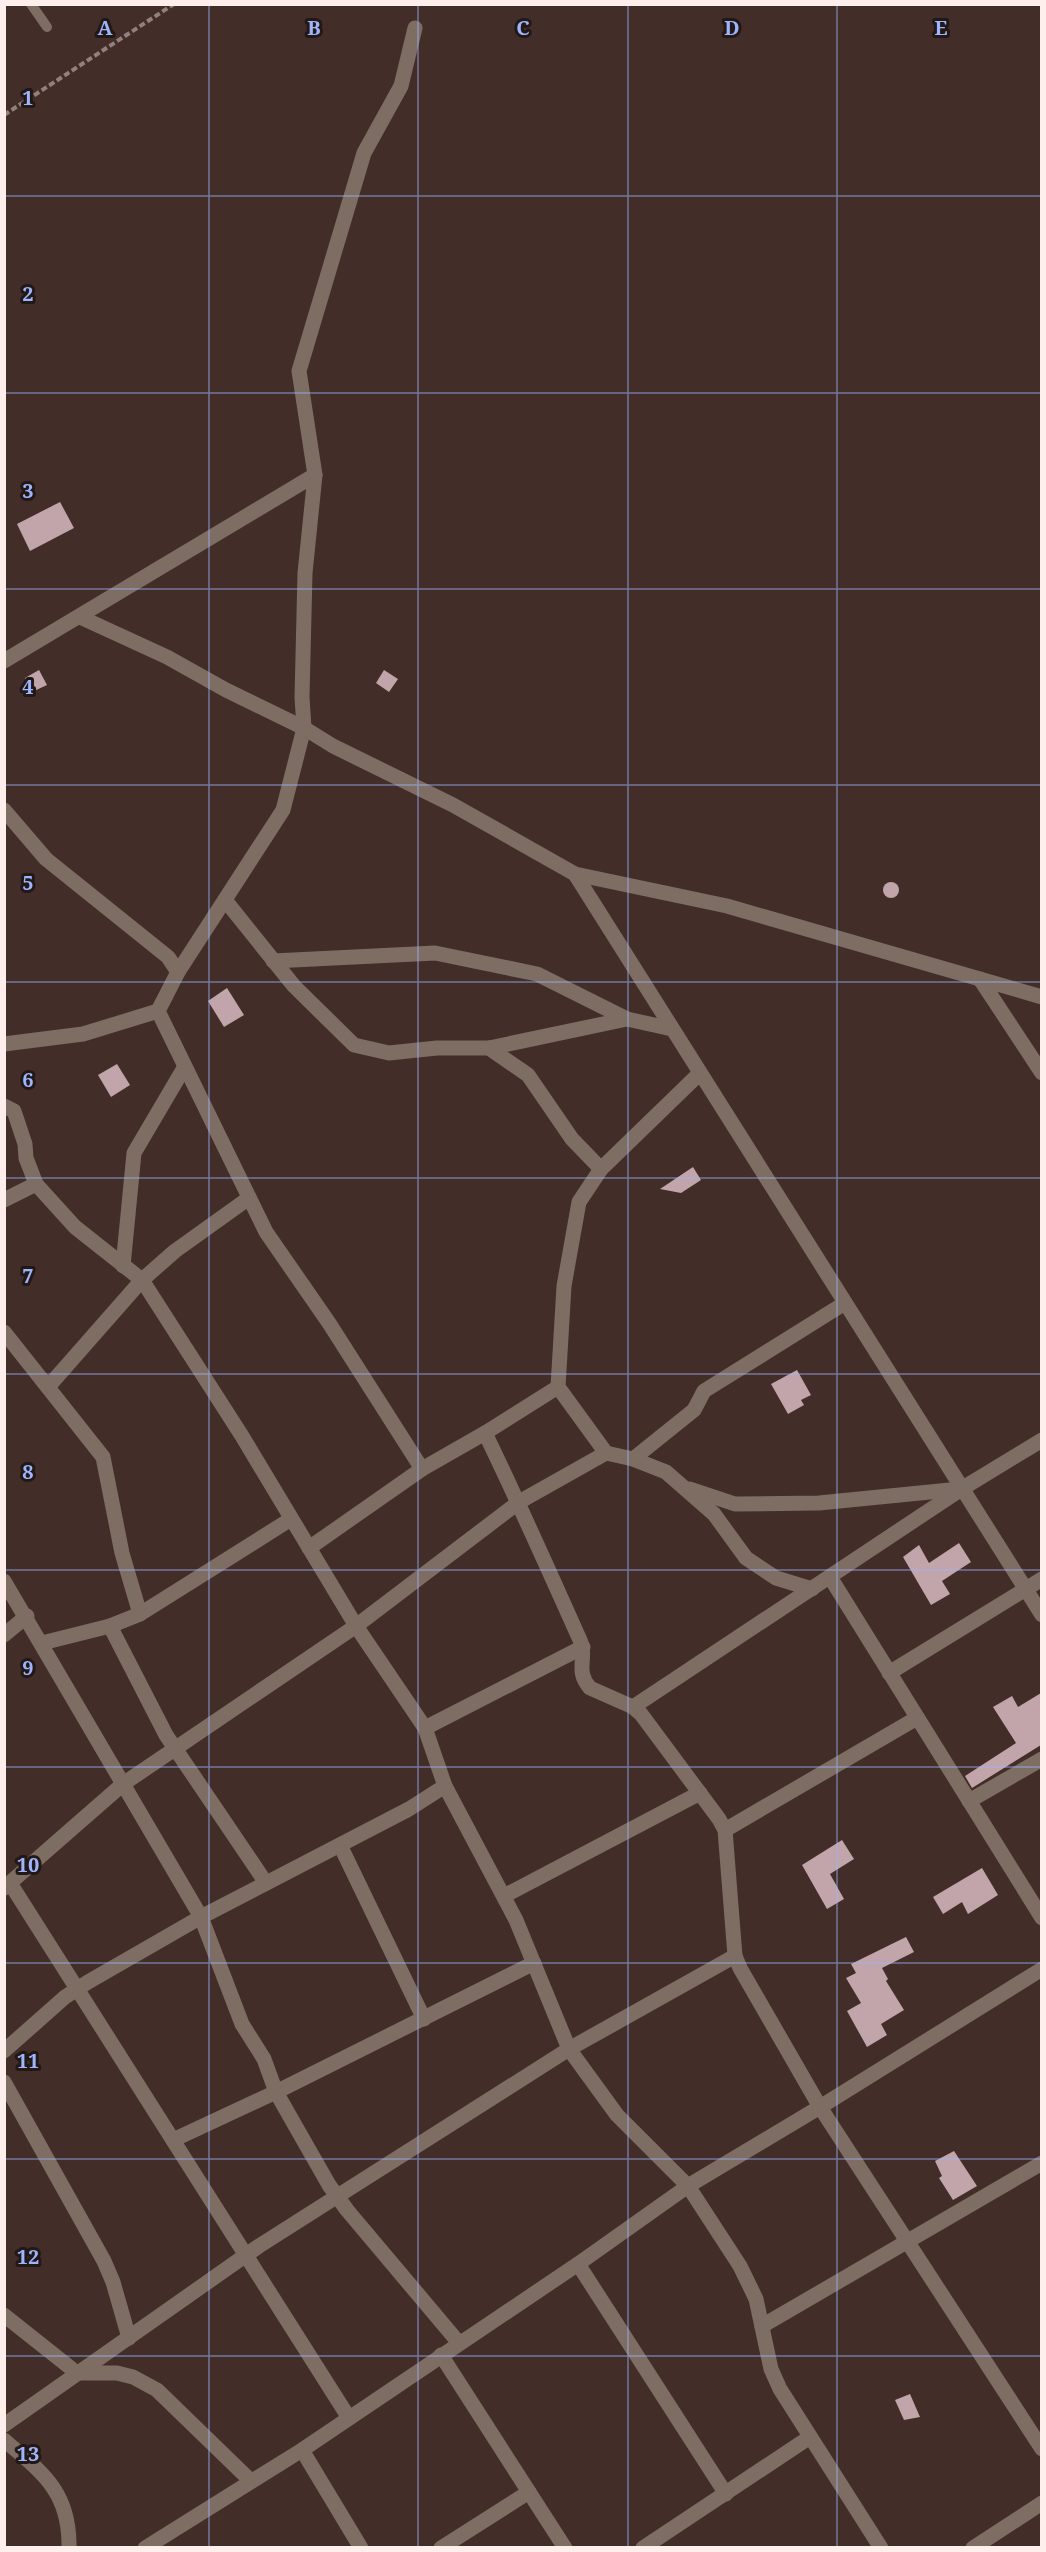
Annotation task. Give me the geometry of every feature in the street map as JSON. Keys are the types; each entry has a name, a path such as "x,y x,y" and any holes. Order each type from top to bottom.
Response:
{"street":[{"path":"4,1044 83,1034 158,1011 177,972 283,810 304,728 302,697 305,573 315,475 299,371 364,153 401,86 415,28"},
{"path":"4,662 315,475"},
{"path":"80,617 166,657 226,690 304,728 333,746 453,805 575,874 727,906 980,978 1041,998"},
{"path":"4,810 46,859 168,957 177,972"},
{"path":"575,874 1041,1614"},
{"path":"225,900 294,986 354,1045 389,1053 437,1048 489,1048 627,1018"},
{"path":"273,961 435,953 537,974 627,1018 672,1029"},
{"path":"980,978 1041,1073"},
{"path":"158,1011 266,1233 329,1323 422,1468"},
{"path":"489,1048 528,1075 572,1138 601,1169"},
{"path":"123,1266 134,1153 184,1068"},
{"path":"700,1073 601,1169 579,1202 564,1286 558,1387 606,1453 633,1459 666,1472 714,1514 746,1558 776,1578 812,1589"},
{"path":"4,1106 14,1111 25,1144 26,1158 36,1184 75,1227 142,1280 242,1436 356,1626 425,1728 445,1786 504,1896 534,1963 568,2049 617,2115 687,2186 749,2281 756,2299 771,2370 780,2389 881,2547"},
{"path":"4,1200 36,1184"},
{"path":"48,1387 142,1280 175,1251 249,1198"},
{"path":"633,1459 694,1410 704,1391 845,1303"},
{"path":"4,1332 103,1457 122,1553 140,1614"},
{"path":"309,1548 422,1468 558,1387"},
{"path":"484,1433 519,1502 583,1647 581,1675 585,1682 590,1688 633,1707 700,1793 725,1830 735,1956 740,1968 820,2107 1041,2449"},
{"path":"633,1707 963,1488 1041,1440"},
{"path":"349,2418 76,1989 7,1886 123,1784 356,1626 519,1502 606,1453"},
{"path":"682,1486 735,1504 819,1503 963,1488"},
{"path":"42,1643 110,1626 140,1614 291,1519"},
{"path":"831,1577 1041,1918"},
{"path":"889,1673 1041,1579"},
{"path":"4,1581 27,1616 201,1917 238,2016 264,2059 276,2092 337,2196 459,2343"},
{"path":"4,1635 27,1616"},
{"path":"110,1626 174,1748 266,1883"},
{"path":"425,1728 583,1647"},
{"path":"725,1830 917,1718"},
{"path":"969,1801 1041,1759"},
{"path":"4,2051 76,1989 201,1917 409,1809 445,1786"},
{"path":"504,1896 700,1793"},
{"path":"340,1845 424,2019"},
{"path":"4,2424 246,2254 568,2049 735,1956"},
{"path":"173,2140 276,2092 534,1963"},
{"path":"145,2547 302,2450 578,2264 687,2186 820,2107 1041,1970"},
{"path":"4,2082 104,2261 113,2282 129,2337"},
{"path":"762,2326 1041,2163"},
{"path":"578,2264 726,2494"},
{"path":"4,2315 77,2373 125,2375 157,2390 251,2481"},
{"path":"441,2355 565,2547"},
{"path":"643,2547 810,2437"},
{"path":"4,2440 46,2476 57,2493 69,2530 69,2547"},
{"path":"302,2450 361,2547"},
{"path":"441,2547 529,2492"},
{"path":"973,2547 1041,2503"}],"lane":[{"path":"31,4 47,27"}],"path":[{"path":"4,115 174,4"}],"building":[{"path":"60,502 74,528 30,551 17,524"},
{"path":"39,670 47,685 32,692 25,678"},
{"path":"384,670 398,679 389,692 376,683"},
{"path":"891,882 897,884 899,890 897,896 891,898 885,896 883,890 885,884"},
{"path":"227,988 244,1015 224,1027 208,1001"},
{"path":"117,1064 130,1085 111,1097 98,1075"},
{"path":"693,1167 701,1180 681,1193 660,1189"},
{"path":"797,1370 811,1395 801,1400 804,1405 788,1414 771,1384"},
{"path":"959,1543 971,1562 942,1581 950,1594 931,1605 903,1557 919,1545 929,1563"},
{"path":"1041,1693 1041,1745 972,1788 965,1776 1016,1743 993,1707 1012,1696 1018,1707"},
{"path":"842,1840 854,1859 830,1874 844,1899 827,1909 802,1865"},
{"path":"982,1868 998,1895 968,1914 962,1902 943,1914 933,1897"},
{"path":"906,1937 914,1952 882,1968 888,1979 886,1981 904,2010 881,2024 887,2035 867,2047 847,2011 861,2003 846,1978 856,1973 851,1964"},
{"path":"954,2151 977,2186 953,2200 939,2178 942,2176 935,2161"},
{"path":"910,2394 920,2417 904,2420 895,2400"}]}
